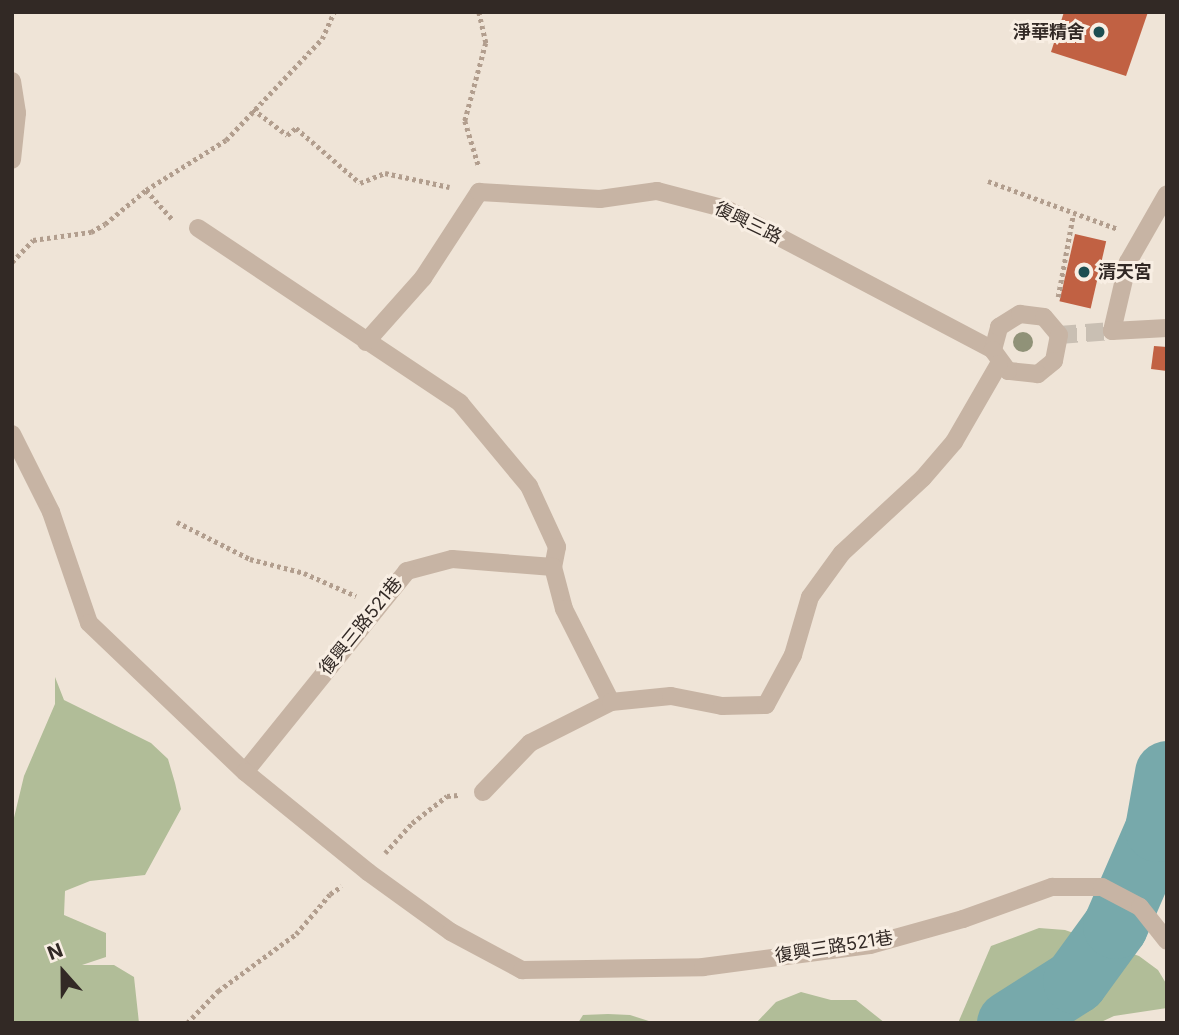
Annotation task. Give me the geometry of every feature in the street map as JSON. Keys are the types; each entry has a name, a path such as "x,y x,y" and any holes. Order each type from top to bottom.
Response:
{"street":[{"path":"12,81 17,113 12,160"},
{"name":"復興三路","path":"479,192 600,199 657,191 726,209 1027,376 1047,369 1060,341 1053,325"},
{"path":"366,342 423,278 479,192"},
{"path":"1167,194 1128,262 1112,331 1167,328"},
{"path":"198,228 460,403 529,486 557,547 553,567 564,608 611,702"},
{"path":"484,792 530,743 611,702 671,696 722,706 766,705 793,655 810,597 842,553 923,478 954,442 996,357 993,338 1008,318 1032,313 1053,325"},
{"name":"復興三路521巷","path":"12,434 51,512 89,624 245,772 368,872 451,932 522,970 703,967 870,945 963,919 1052,887 1102,887 1140,907 1167,941"},
{"name":"復興三路521巷","path":"245,772 371,611 407,571 452,559 553,567"}],"path":[{"path":"12,262 33,240 91,232 146,190 226,141 253,109 322,39 334,12"},
{"path":"253,109 286,135 296,128 360,183 385,173 479,192 479,166 465,121 486,43 479,12"},
{"path":"988,181 1073,215 1142,237"},
{"path":"146,190 174,220 198,228"},
{"path":"1053,325 1073,215"},
{"path":"177,522 250,559 304,573 353,592 371,611"},
{"path":"187,1023 218,991 296,934 330,894 368,872 412,823 447,796 484,792"}],"green space":[{"path":"55,677 64,700 151,743 168,759 175,783 181,809 145,875 90,881 65,891 64,915 106,933 106,957 82,965 114,965 134,977 139,1023 12,1023 12,826 24,776 55,704"},
{"path":"1039,928 1065,930 1139,956 1158,970 1167,985 1167,1008 1114,1016 1099,1023 958,1023 991,946"},
{"path":"801,992 831,1000 856,1000 885,1023 756,1023 776,1002"},
{"path":"583,1015 630,1015 655,1023 578,1023"}],"building":[{"name":"淨華精舍","path":"1064,12 1148,12 1126,76 1051,52"},
{"name":"清天宮","path":"1075,234 1106,241 1091,308 1059,301"},
{"path":"1154,346 1167,347 1167,371 1151,369"}],"waterway":[{"path":"1009,1023 1075,981 1115,926 1157,829 1167,773"}],"tunnel":[{"path":"1059,335 1112,331"}],"place":[{"name":"淨華精舍","path":"1099,32"},
{"name":"清天宮","path":"1084,272"}]}
